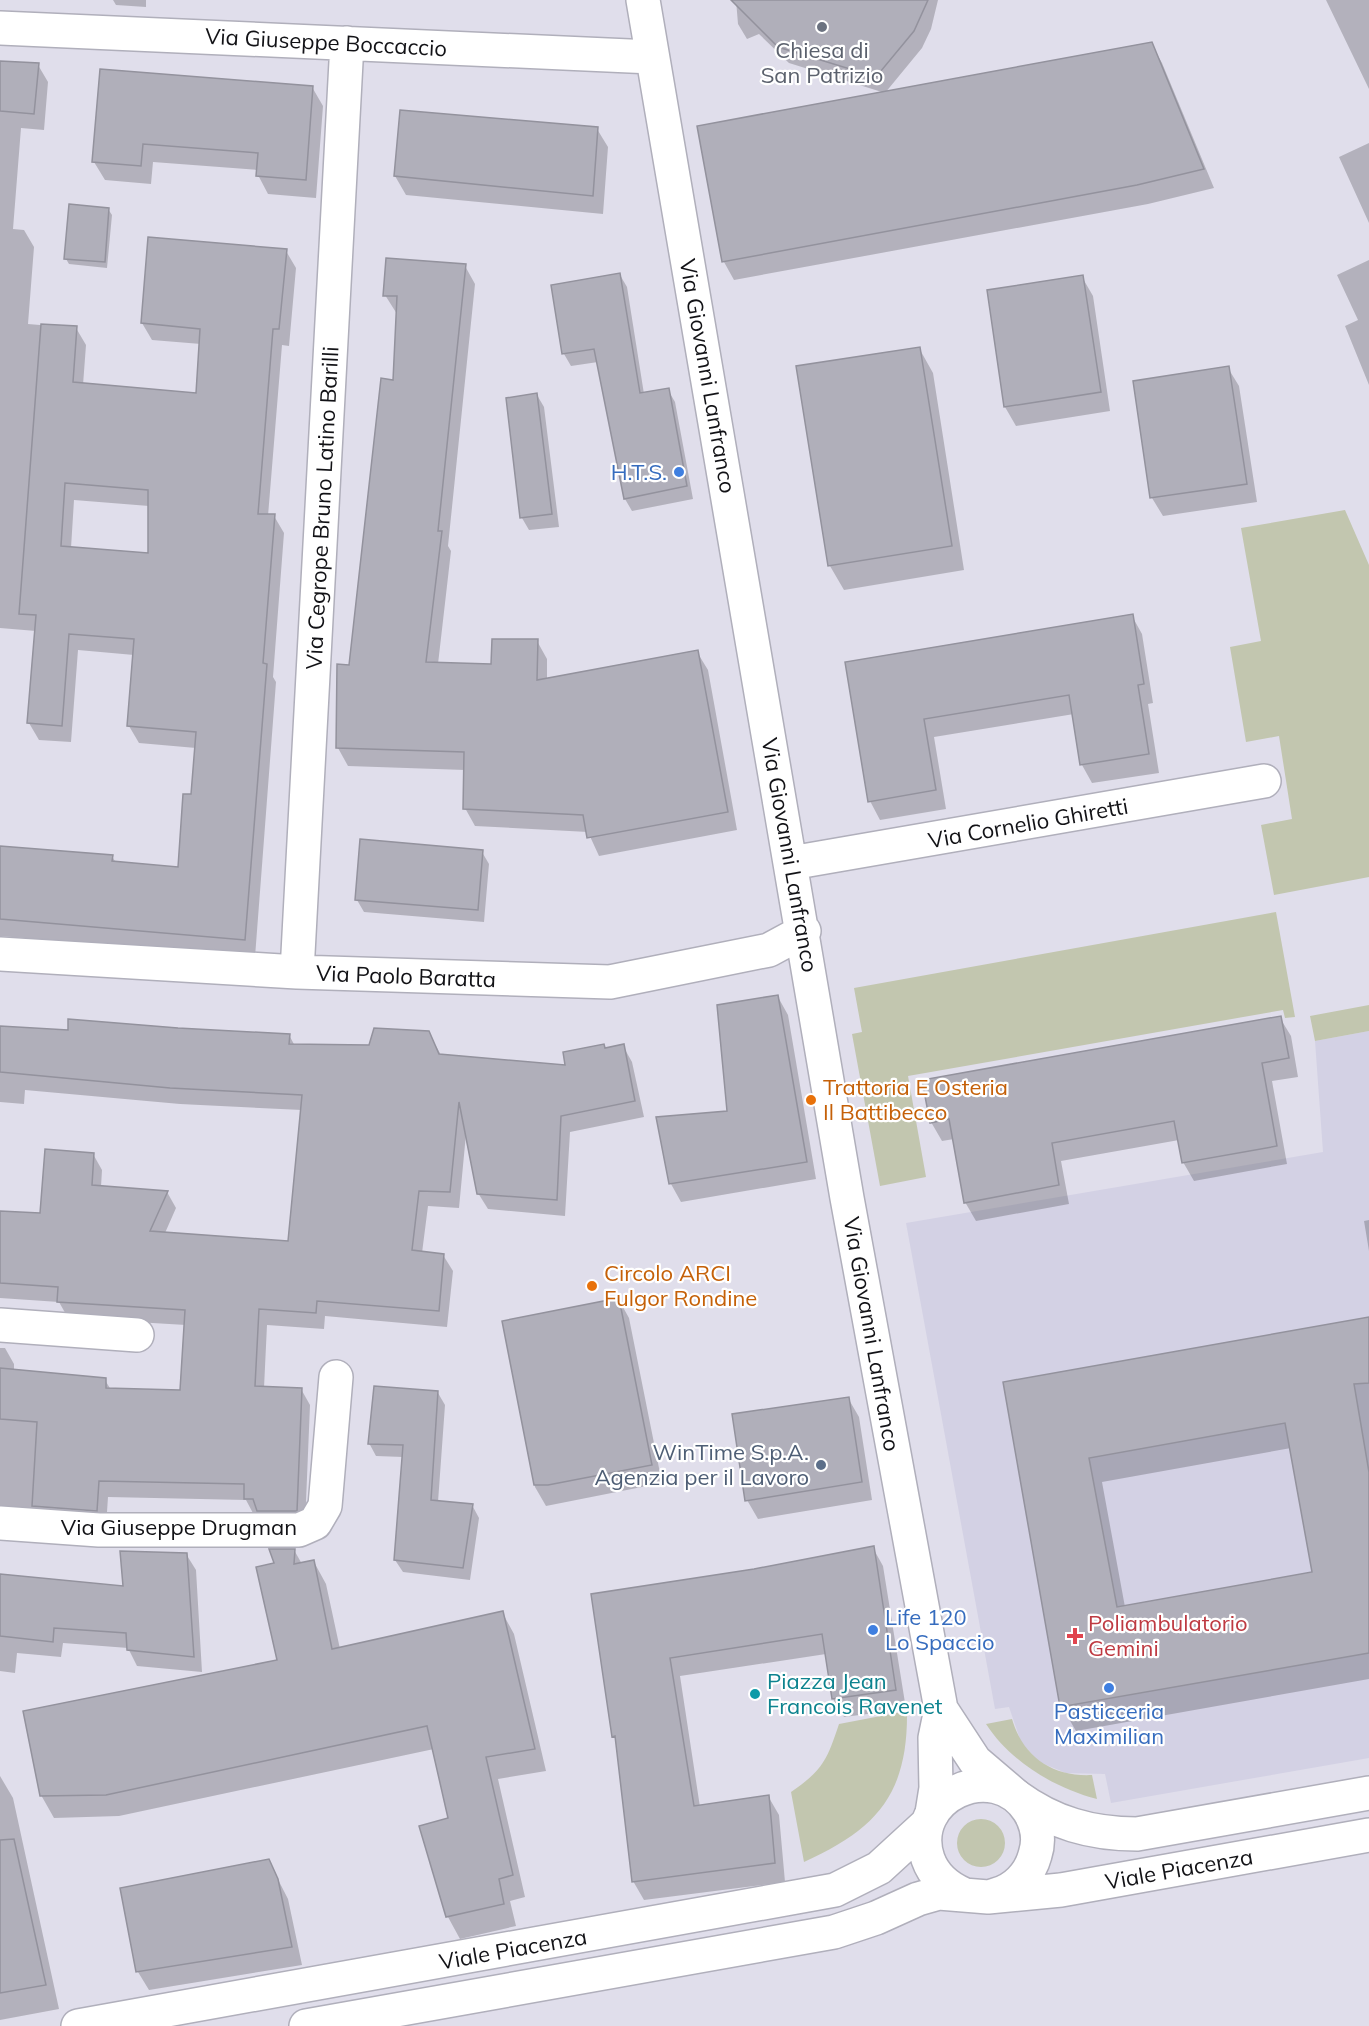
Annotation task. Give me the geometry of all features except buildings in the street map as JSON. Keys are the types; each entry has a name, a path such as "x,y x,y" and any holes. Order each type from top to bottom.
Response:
{"street":[{"name":"Via Giovanni Lanfranco","path":"643,0 804,931 847,1198 941,1709 935,1738 936,1788 929,1818"},
{"name":"Via Giuseppe Boccaccio","path":"0,27 652,57"},
{"name":"Via Cegrope Bruno Latino Barilli","path":"297,972 347,43"},
{"name":"Via Cornelio Ghiretti","path":"791,863 1264,782"},
{"name":"Via Paolo Baratta","path":"0,954 297,972 610,982 769,950 804,931"},
{"path":"0,1325 137,1335"},
{"name":"Via Giuseppe Drugman","path":"0,1523 99,1530 299,1530 307,1527 315,1523 325,1506 336,1377"},
{"name":"Via Giovanni Lanfranco","path":"941,1709 975,1761 1016,1796"},
{"name":"Viale Piacenza","path":"78,2026 835,1890 879,1868 929,1818 948,1795 970,1785 994,1786 1016,1796 1043,1814 1074,1827 1106,1833 1137,1834 1369,1793"},
{"name":"Viale Piacenza","path":"975,1895 1011,1889 1028,1872 1037,1850 1036,1826 1025,1805 1016,1796"},
{"path":"929,1818 925,1848 928,1861 942,1881 975,1895"},
{"name":"Viale Piacenza","path":"306,2026 834,1932 939,1893 975,1895 1061,1890 1369,1835"}],"shaded area":[{"path":"1369,1031 1369,1758 1111,1803 1105,1774 1066,1773 1039,1762 1021,1742 1009,1707 995,1709 906,1223 1323,1152 1315,1041"}],"green space":[{"path":"1345,510 1369,565 1369,877 1274,895 1261,825 1292,819 1279,736 1246,742 1230,647 1261,641 1241,528"},
{"path":"1276,912 1295,1017 1285,1018 1283,1010 908,1076 926,1177 880,1186 852,1034 862,1032 854,988"},
{"path":"1369,1005 1369,1031 1315,1041 1310,1016"},
{"path":"907,1711 902,1765 894,1787 883,1805 869,1822 851,1836 804,1862 791,1792 817,1770 827,1756 839,1724"},
{"path":"1012,1719 1024,1744 1042,1762 1065,1772 1092,1775 1097,1799 1065,1788 1034,1771 1007,1750 986,1724"},
{"path":"981,1819 998,1826 1005,1843 998,1860 981,1867 964,1860 957,1843 964,1826"}],"place":[{"name":"Chiesa di San Patrizio","path":"822,27"},
{"name":"H.T.S.","path":"679,472"},
{"name":"Trattoria E Osteria Il Battibecco","path":"811,1100"},
{"name":"Circolo ARCI Fulgor Rondine","path":"592,1286"},
{"name":"WinTime S.p.A. Agenzia per il Lavoro","path":"821,1465"},
{"name":"Life 120 Lo Spaccio","path":"873,1630"},
{"name":"Poliambulatorio Gemini","path":"1075,1636"},
{"name":"Pasticceria Maximilian","path":"1109,1688"},
{"name":"Piazza Jean Francois Ravenet","path":"755,1694"}]}
